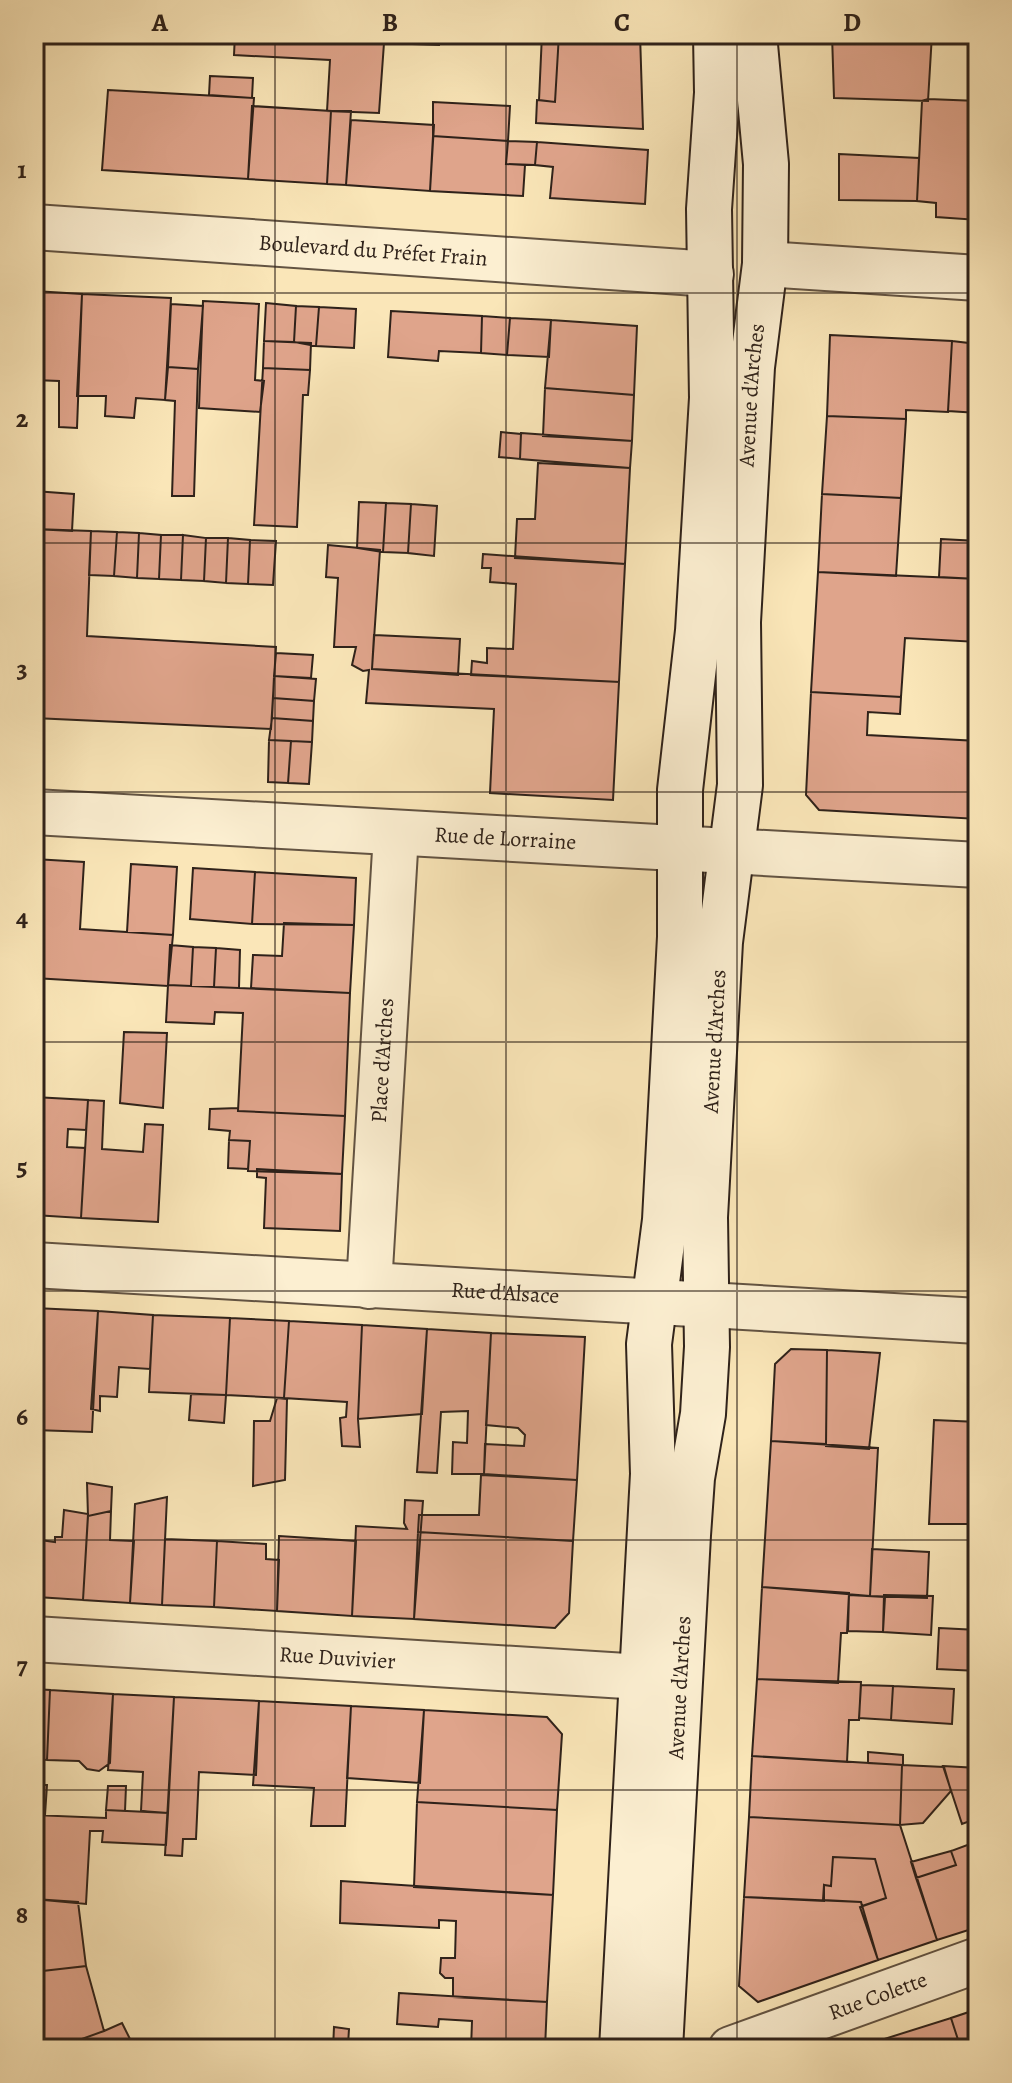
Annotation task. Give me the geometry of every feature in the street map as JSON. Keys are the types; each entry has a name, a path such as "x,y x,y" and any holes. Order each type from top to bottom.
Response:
{"street":[{"name":"Avenue d'Arches","path":"622,2049 653,1474 648,1414 649,1344 665,1220 675,1062 682,766 698,631 712,398 716,34"},
{"name":"Avenue d'Arches","path":"660,2049 688,1535 692,1478 703,1414 707,1305 705,1217 720,942 741,752 738,622 752,367 765,264 766,164 754,34"},
{"name":"Boulevard du Préfet Frain","path":"34,227 711,274"},
{"path":"765,264 978,278"},
{"name":"Rue de Lorraine","path":"34,812 978,865"},
{"name":"Place d'Arches","path":"369,1286 396,834"},
{"name":"Rue d'Alsace","path":"34,1265 978,1321"},
{"name":"Rue Duvivier","path":"34,1639 642,1677"},
{"name":"Rue Colette","path":"731,2049 978,1960"}],"building":[{"path":"235,34 440,34 439,45 384,43 379,113 327,111 330,60 234,55"},
{"path":"542,34 559,34 555,102 539,100"},
{"path":"559,34 640,34 643,129 536,123 537,100 555,102"},
{"path":"832,34 932,34 928,101 834,98"},
{"path":"210,76 253,78 252,98 209,95"},
{"path":"108,90 254,98 248,179 102,170"},
{"path":"922,101 978,101 978,220 936,217 936,203 917,201"},
{"path":"433,102 510,106 508,141 433,136"},
{"path":"252,106 331,111 327,184 248,179"},
{"path":"331,111 351,111 346,185 327,184"},
{"path":"351,120 434,125 430,191 346,185"},
{"path":"433,136 508,141 506,164 525,165 523,196 430,191"},
{"path":"508,141 537,142 535,165 506,164"},
{"path":"537,142 648,150 645,204 550,198 553,167 535,165"},
{"path":"839,154 919,158 917,201 839,200"},
{"path":"34,291 82,294 77,428 59,427 59,381 34,380"},
{"path":"82,294 171,298 165,400 136,398 134,418 105,416 106,396 77,396"},
{"path":"203,301 259,304 255,380 264,381 260,412 199,408"},
{"path":"266,303 296,306 294,342 264,341"},
{"path":"171,304 203,306 198,369 168,367"},
{"path":"296,306 319,307 316,346 294,342"},
{"path":"319,307 356,309 354,348 316,346"},
{"path":"391,311 482,316 481,353 439,351 438,361 388,357"},
{"path":"482,316 510,318 507,355 481,353"},
{"path":"510,318 551,320 549,357 507,355"},
{"path":"551,320 637,326 634,395 545,388"},
{"path":"830,335 952,341 948,412 906,410 906,419 827,416"},
{"path":"264,341 311,343 310,370 263,368"},
{"path":"952,341 977,344 978,413 948,411"},
{"path":"168,367 198,369 194,496 172,496 175,401 165,400"},
{"path":"263,368 310,370 308,395 303,395 297,527 254,525"},
{"path":"545,388 634,395 632,441 543,436"},
{"path":"827,416 906,419 901,498 822,494"},
{"path":"501,432 521,434 520,459 499,457"},
{"path":"521,433 632,441 630,468 520,459"},
{"path":"538,463 630,468 625,564 515,558 517,519 535,519"},
{"path":"34,491 74,494 72,531 34,529"},
{"path":"822,494 901,498 896,576 818,572"},
{"path":"359,502 386,503 383,552 357,548"},
{"path":"386,503 411,504 408,553 383,552"},
{"path":"411,504 437,506 434,556 408,553"},
{"path":"34,529 91,531 87,636 276,647 271,729 34,718"},
{"path":"91,531 117,532 114,576 89,575"},
{"path":"117,532 139,533 137,578 114,576"},
{"path":"139,533 161,535 159,579 137,578"},
{"path":"161,535 183,535 181,580 159,579"},
{"path":"183,535 206,538 204,581 181,580"},
{"path":"206,538 228,538 226,583 204,581"},
{"path":"228,538 250,540 248,584 226,583"},
{"path":"941,539 978,541 978,579 939,577"},
{"path":"250,540 276,541 273,585 248,584"},
{"path":"328,545 380,550 372,669 619,682 613,800 490,793 494,709 366,703 369,670 363,671 352,665 356,647 334,647 338,578 326,577"},
{"path":"483,554 625,564 619,682 471,675 472,661 487,663 487,648 513,649 516,584 490,582 491,568 482,568"},
{"path":"818,572 978,579 978,642 905,638 901,697 811,692"},
{"path":"374,635 460,639 458,675 372,669"},
{"path":"276,653 313,655 311,678 274,676"},
{"path":"274,676 316,679 314,701 273,698"},
{"path":"811,692 901,697 900,714 868,712 867,735 978,741 978,819 819,810 806,795"},
{"path":"273,698 314,701 313,721 272,718"},
{"path":"272,718 313,721 312,742 269,740"},
{"path":"269,740 291,741 288,783 268,782"},
{"path":"291,741 312,742 309,784 288,783"},
{"path":"34,859 84,862 80,929 173,935 168,986 34,978"},
{"path":"131,864 177,867 173,935 127,932"},
{"path":"193,868 255,872 252,924 190,919"},
{"path":"255,872 356,878 354,925 252,924"},
{"path":"284,923 354,925 350,993 251,988 253,955 282,956"},
{"path":"170,945 193,947 191,986 168,985"},
{"path":"193,947 216,948 214,987 191,986"},
{"path":"216,948 240,950 239,988 214,987"},
{"path":"168,985 350,993 345,1116 238,1111 243,1013 215,1012 214,1024 166,1022"},
{"path":"124,1032 167,1033 163,1108 120,1103"},
{"path":"34,1097 88,1100 86,1130 68,1129 67,1147 85,1148 81,1218 34,1215"},
{"path":"88,1100 104,1101 102,1149 143,1152 145,1124 163,1125 158,1222 81,1218"},
{"path":"238,1108 238,1111 345,1116 342,1174 248,1171 250,1141 229,1140 230,1131 209,1129 210,1109"},
{"path":"229,1140 250,1141 248,1169 228,1168"},
{"path":"257,1169 342,1174 340,1231 264,1228 266,1178 257,1177"},
{"path":"34,1308 98,1311 92,1432 34,1430"},
{"path":"98,1311 153,1315 150,1369 119,1367 117,1397 100,1396 100,1411 91,1409"},
{"path":"153,1315 230,1318 226,1395 149,1392"},
{"path":"230,1318 289,1321 284,1398 226,1395"},
{"path":"289,1321 362,1325 358,1419 360,1447 342,1446 340,1418 346,1417 347,1402 284,1398"},
{"path":"362,1325 427,1329 422,1414 358,1419"},
{"path":"427,1329 491,1333 484,1474 452,1474 453,1442 467,1443 468,1411 441,1412 437,1473 417,1472"},
{"path":"491,1333 585,1337 577,1480 484,1474 485,1444 524,1446 525,1435 518,1428 486,1425"},
{"path":"791,1349 827,1350 826,1444 771,1441 775,1364"},
{"path":"827,1350 880,1353 869,1449 826,1446"},
{"path":"191,1394 226,1395 224,1423 189,1420"},
{"path":"277,1398 287,1399 285,1480 253,1486 254,1421 270,1421"},
{"path":"934,1420 978,1422 978,1524 929,1524"},
{"path":"771,1441 878,1448 870,1596 762,1587"},
{"path":"481,1475 577,1480 573,1541 418,1532 419,1515 479,1515"},
{"path":"87,1483 112,1487 111,1511 88,1516"},
{"path":"167,1497 162,1605 130,1603 135,1504"},
{"path":"405,1500 423,1501 414,1619 352,1616 356,1526 407,1529 404,1523"},
{"path":"64,1510 88,1514 83,1600 37,1597 40,1540 55,1542 55,1537 62,1537"},
{"path":"111,1511 110,1540 134,1541 130,1603 83,1600 88,1516"},
{"path":"418,1532 573,1541 569,1613 555,1628 414,1619"},
{"path":"279,1536 356,1541 352,1616 277,1611"},
{"path":"165,1539 217,1541 214,1607 162,1605"},
{"path":"34,1540 40,1540 37,1597 34,1597"},
{"path":"217,1541 266,1544 266,1559 279,1560 277,1611 214,1607"},
{"path":"872,1549 929,1552 927,1598 870,1596"},
{"path":"762,1587 849,1593 847,1633 841,1633 838,1683 757,1679"},
{"path":"849,1595 885,1597 883,1632 848,1631"},
{"path":"884,1595 933,1596 931,1635 883,1632"},
{"path":"939,1628 978,1630 978,1671 937,1669"},
{"path":"757,1679 861,1682 859,1720 849,1720 847,1762 752,1756"},
{"path":"861,1685 893,1686 891,1720 859,1718"},
{"path":"893,1686 954,1689 952,1724 891,1720"},
{"path":"34,1689 50,1690 47,1760 34,1759"},
{"path":"50,1690 113,1694 110,1763 99,1771 87,1769 79,1761 47,1760"},
{"path":"113,1694 174,1697 168,1813 141,1811 143,1772 108,1770"},
{"path":"174,1697 259,1701 256,1775 199,1772 196,1839 183,1839 182,1856 165,1855"},
{"path":"259,1701 351,1706 345,1826 311,1826 314,1788 253,1785"},
{"path":"351,1706 424,1710 420,1783 347,1778"},
{"path":"424,1710 547,1717 562,1734 557,1810 417,1802"},
{"path":"868,1752 903,1755 903,1765 868,1763"},
{"path":"752,1756 902,1765 900,1825 749,1817"},
{"path":"902,1765 944,1767 951,1791 923,1823 900,1825"},
{"path":"943,1766 978,1768 978,1818 962,1824"},
{"path":"34,1785 47,1785 45,1815 34,1815"},
{"path":"108,1786 126,1786 125,1811 106,1810"},
{"path":"417,1802 557,1810 553,1895 414,1887"},
{"path":"106,1810 168,1813 166,1845 102,1842 103,1831 90,1831 86,1904 34,1899 34,1815 106,1818"},
{"path":"749,1817 900,1825 937,1940 878,1960 860,1907 886,1898 875,1859 833,1857 831,1886 824,1885 824,1901 744,1897"},
{"path":"970,1844 978,1868 978,1927 937,1940 916,1878 956,1865 951,1851"},
{"path":"951,1851 956,1865 916,1878 911,1862"},
{"path":"833,1857 875,1859 886,1898 862,1906 861,1902 823,1900 824,1885 831,1886"},
{"path":"341,1881 553,1895 547,2002 453,1997 453,1978 445,1978 440,1973 441,1958 455,1958 456,1921 439,1920 439,1928 340,1923"},
{"path":"744,1897 861,1902 878,1960 758,2002 739,1986"},
{"path":"34,1899 78,1902 86,1966 34,1972"},
{"path":"86,1966 104,2031 54,2049 34,2049 34,1972"},
{"path":"399,1993 547,2002 545,2049 471,2049 472,2021 439,2019 438,2027 397,2024"},
{"path":"978,2009 978,2049 961,2049 951,2018"},
{"path":"951,2018 961,2049 864,2049 862,2046"},
{"path":"122,2023 135,2049 54,2049 104,2031"},
{"path":"334,2027 349,2029 348,2045 356,2045 356,2049 333,2049"}]}
